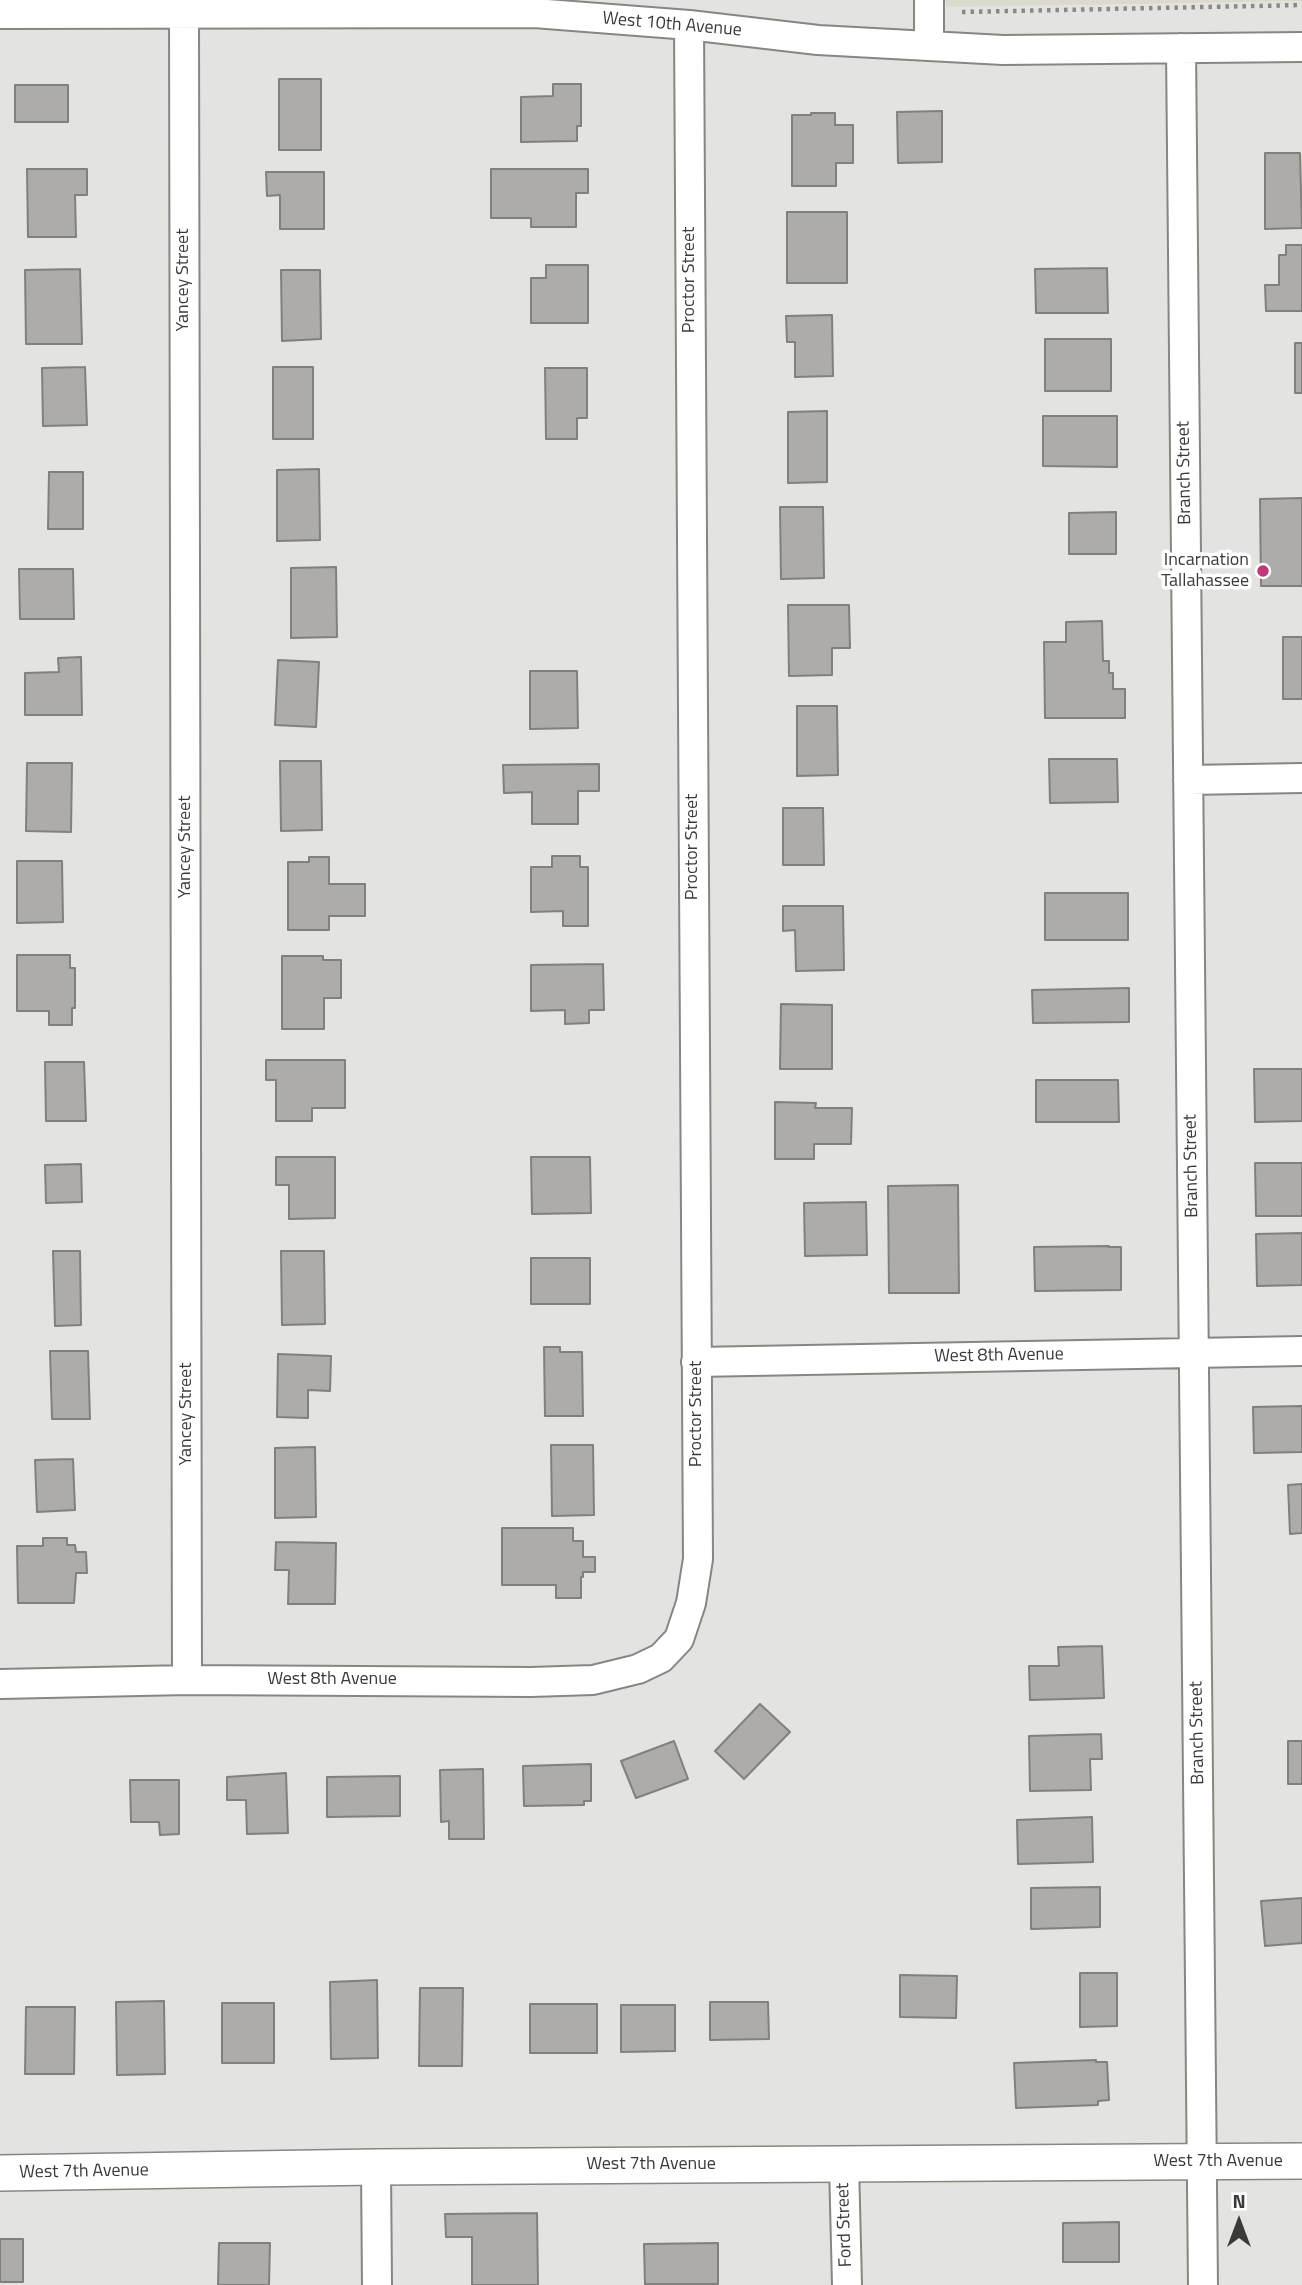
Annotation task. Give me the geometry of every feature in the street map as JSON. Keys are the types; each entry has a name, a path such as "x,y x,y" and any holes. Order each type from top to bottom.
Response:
{"street":[{"path":"929,6 929,46"},
{"name":"West 10th Avenue","path":"0,14 534,13 689,25 818,40 1003,50 1302,47"},
{"name":"Yancey Street","path":"184,14 187,1680"},
{"name":"Proctor Street","path":"661,1658 679,1639 691,1603 698,1559 689,25"},
{"name":"Branch Street","path":"1181,48 1203,2285"},
{"path":"1188,780 1302,778"},
{"name":"West 8th Avenue","path":"696,1362 1302,1351"},
{"name":"West 8th Avenue","path":"0,1684 187,1680 593,1680 639,1669 661,1658"},
{"name":"West 7th Avenue","path":"0,2173 376,2167 1302,2161"},
{"name":"Ford Street","path":"844,2164 847,2285"},
{"path":"376,2167 377,2285"}],"path":[{"path":"929,6 1302,5"}],"shaded area":[{"path":"945,0 1302,0 1302,1 947,7"}],"building":[{"path":"279,79 321,79 321,150 279,150"},
{"path":"553,84 581,84 581,126 577,126 577,141 521,142 521,97 553,96"},
{"path":"15,85 68,85 68,122 15,122"},
{"path":"942,111 942,162 898,163 897,112"},
{"path":"835,113 835,125 853,125 853,163 836,163 836,186 792,186 792,115"},
{"path":"1265,153 1300,153 1302,228 1265,229"},
{"path":"27,169 87,169 87,195 75,195 76,237 28,237"},
{"path":"491,169 588,169 588,193 576,193 576,227 531,227 531,218 491,218"},
{"path":"266,172 324,172 324,229 280,229 280,195 267,196"},
{"path":"787,212 847,212 847,283 787,283"},
{"path":"1286,245 1302,245 1302,311 1266,311 1265,285 1279,285 1279,255 1286,255"},
{"path":"546,265 588,265 588,323 531,323 531,278 546,278"},
{"path":"1107,268 1108,313 1036,313 1035,269"},
{"path":"80,269 82,344 26,344 25,270"},
{"path":"281,270 320,270 321,339 282,341"},
{"path":"832,315 833,376 795,377 795,342 787,342 786,316"},
{"path":"1045,339 1111,339 1111,391 1045,391"},
{"path":"1295,343 1302,343 1302,393 1295,393"},
{"path":"85,367 87,425 43,426 42,368"},
{"path":"273,367 313,367 313,439 273,439"},
{"path":"545,368 587,368 587,418 577,418 577,439 546,439"},
{"path":"827,411 827,482 788,483 788,412"},
{"path":"1043,416 1117,416 1117,467 1043,466"},
{"path":"319,469 320,540 277,541 277,470"},
{"path":"49,472 83,472 83,529 48,529"},
{"path":"1302,498 1302,586 1261,586 1260,499"},
{"path":"780,507 823,507 824,578 781,579"},
{"path":"1116,512 1116,554 1069,554 1069,513"},
{"path":"336,567 337,637 291,638 291,568"},
{"path":"19,569 73,569 74,619 20,619"},
{"path":"788,605 849,605 850,648 832,648 832,675 789,676"},
{"path":"1102,621 1103,661 1109,661 1109,673 1113,673 1113,689 1125,689 1125,718 1045,718 1044,642 1066,642 1066,622"},
{"path":"1283,637 1302,637 1302,699 1283,699"},
{"path":"81,657 82,715 25,715 25,673 59,672 58,658"},
{"path":"278,660 319,662 316,727 275,725"},
{"path":"530,671 577,671 578,728 530,729"},
{"path":"797,706 837,706 838,775 797,776"},
{"path":"1049,759 1117,759 1118,802 1050,803"},
{"path":"280,761 321,761 322,830 281,831"},
{"path":"27,763 72,763 71,832 26,831"},
{"path":"599,764 599,791 578,791 578,824 532,824 532,792 504,793 503,765"},
{"path":"783,808 823,808 824,865 783,865"},
{"path":"552,856 580,856 580,867 588,867 588,926 563,926 563,911 531,912 531,867 552,867"},
{"path":"309,857 329,857 329,884 365,884 365,916 329,916 329,930 288,930 288,862 309,862"},
{"path":"17,861 62,861 63,922 17,923"},
{"path":"1045,893 1128,893 1128,940 1045,940"},
{"path":"783,906 843,906 844,970 796,971 795,930 783,931"},
{"path":"17,955 70,955 70,968 75,968 75,1008 72,1008 72,1025 49,1025 49,1011 17,1011"},
{"path":"282,956 323,956 323,960 341,960 341,998 324,998 324,1029 282,1029"},
{"path":"603,964 604,1010 589,1010 589,1023 565,1024 565,1010 531,1011 531,965"},
{"path":"1129,988 1129,1022 1033,1023 1032,990"},
{"path":"781,1004 832,1005 832,1069 780,1069"},
{"path":"266,1060 345,1060 345,1108 312,1108 312,1121 276,1121 276,1080 266,1080"},
{"path":"45,1062 84,1062 86,1121 46,1121"},
{"path":"1254,1069 1302,1069 1302,1121 1255,1122"},
{"path":"1036,1080 1118,1080 1119,1122 1036,1122"},
{"path":"775,1102 816,1103 815,1108 852,1108 851,1144 814,1144 814,1159 775,1159"},
{"path":"276,1157 335,1157 335,1218 289,1219 289,1185 276,1185"},
{"path":"531,1157 590,1157 591,1213 532,1214"},
{"path":"1255,1163 1302,1163 1302,1216 1256,1216"},
{"path":"81,1164 82,1202 46,1203 45,1165"},
{"path":"958,1185 959,1293 889,1293 888,1186"},
{"path":"866,1202 867,1255 805,1256 804,1203"},
{"path":"1302,1233 1302,1285 1257,1286 1256,1234"},
{"path":"1034,1247 1121,1247 1121,1290 1035,1291"},
{"path":"53,1251 80,1251 81,1325 55,1326"},
{"path":"281,1251 324,1251 325,1324 282,1325"},
{"path":"531,1258 590,1258 590,1304 531,1304"},
{"path":"544,1347 560,1347 560,1352 582,1352 583,1416 545,1416"},
{"path":"50,1351 88,1351 90,1419 52,1419"},
{"path":"278,1354 331,1356 330,1391 308,1390 308,1418 277,1417"},
{"path":"1302,1406 1302,1452 1254,1453 1253,1407"},
{"path":"551,1445 593,1445 594,1515 552,1516"},
{"path":"315,1447 316,1517 275,1518 275,1448"},
{"path":"73,1459 75,1510 37,1512 35,1460"},
{"path":"1302,1484 1302,1533 1290,1534 1288,1485"},
{"path":"502,1528 573,1528 573,1541 583,1541 583,1557 595,1557 595,1572 583,1572 581,1577 581,1598 556,1598 556,1585 502,1585"},
{"path":"43,1538 67,1538 67,1545 75,1545 76,1552 86,1552 87,1573 76,1573 74,1603 18,1603 17,1546 43,1546"},
{"path":"276,1542 336,1543 335,1604 288,1604 289,1570 275,1570"},
{"path":"1102,1646 1104,1698 1030,1700 1029,1666 1059,1666 1058,1647"},
{"path":"760,1704 790,1732 744,1779 715,1751"},
{"path":"1101,1734 1102,1759 1090,1759 1091,1790 1030,1791 1029,1736"},
{"path":"674,1741 688,1779 636,1798 621,1761"},
{"path":"1288,1741 1302,1741 1302,1784 1288,1784"},
{"path":"591,1764 591,1801 584,1801 584,1805 524,1806 523,1766"},
{"path":"483,1769 484,1839 449,1839 449,1821 441,1822 440,1770"},
{"path":"286,1773 288,1833 247,1834 246,1800 227,1800 227,1777"},
{"path":"400,1776 400,1816 327,1817 327,1777"},
{"path":"130,1780 179,1780 179,1834 160,1835 159,1822 131,1822"},
{"path":"1092,1817 1093,1862 1018,1864 1017,1820"},
{"path":"1100,1887 1100,1927 1031,1929 1031,1888"},
{"path":"1302,1898 1302,1943 1265,1946 1261,1901"},
{"path":"1080,1973 1117,1973 1117,2026 1080,2027"},
{"path":"900,1975 957,1976 956,2018 900,2017"},
{"path":"377,1980 378,2058 331,2059 330,1982"},
{"path":"420,1988 463,1988 462,2066 419,2066"},
{"path":"164,2001 165,2074 117,2075 116,2002"},
{"path":"710,2002 768,2002 769,2039 710,2040"},
{"path":"222,2003 274,2003 274,2063 222,2063"},
{"path":"530,2004 597,2004 597,2053 530,2053"},
{"path":"621,2005 675,2005 675,2051 621,2052"},
{"path":"26,2007 75,2007 74,2074 25,2074"},
{"path":"1096,2060 1107,2062 1109,2100 1098,2101 1098,2105 1016,2108 1014,2063"},
{"path":"537,2213 538,2285 472,2285 472,2237 446,2237 445,2214"},
{"path":"1119,2222 1119,2262 1063,2262 1063,2223"},
{"path":"0,2239 23,2239 23,2282 0,2282"},
{"path":"219,2243 270,2243 269,2285 218,2285"},
{"path":"718,2243 718,2284 645,2284 644,2244"}],"place":[{"name":"Incarnation Tallahassee","path":"1263,571"}]}
